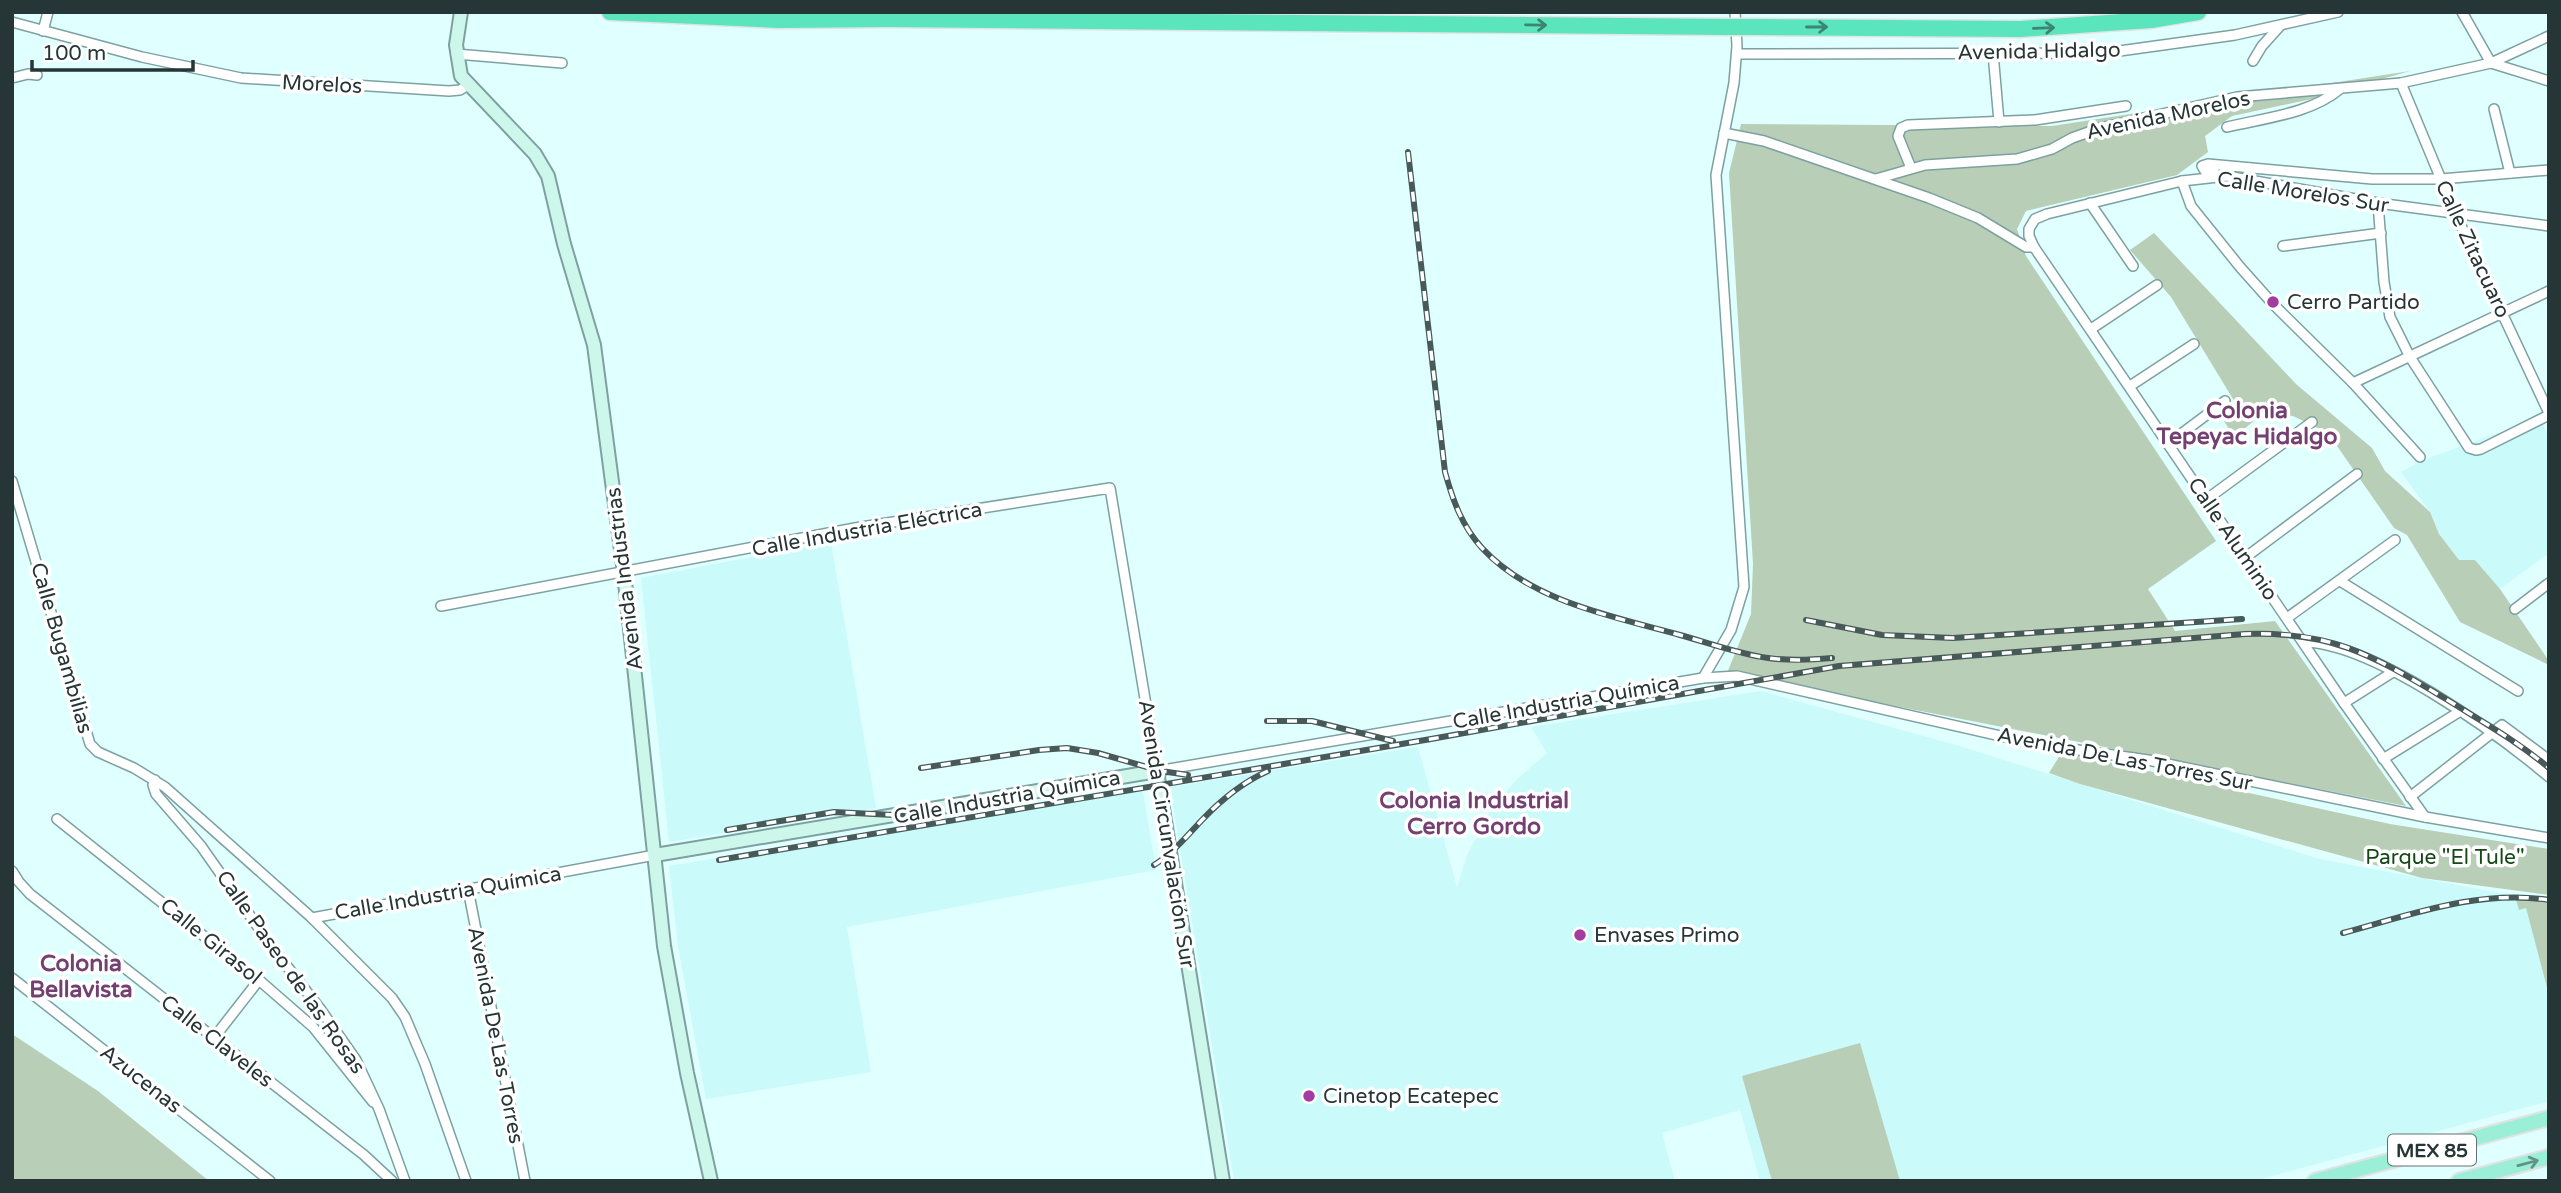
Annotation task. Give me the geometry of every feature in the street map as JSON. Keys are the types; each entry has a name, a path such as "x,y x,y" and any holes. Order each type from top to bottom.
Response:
{"highway":[{"path":"610,12 765,20 2021,29 2151,20 2198,12"}],"main road":[{"name":"Avenida Industrias","path":"461,12 456,37 456,54 461,76 535,153 548,176 564,244 594,345 624,573 664,946 671,995 711,1181"},
{"name":"Calle Industria Química","path":"655,855 1157,771"},
{"name":"Avenida Circunvalación Sur","path":"1157,771 1223,1181"},
{"name":"MEX 85","path":"2315,1181 2331,1179 2549,1118"},
{"name":"MEX 85","path":"2459,1181 2549,1157"}],"street":[{"path":"43,31 48,12"},
{"path":"1703,678 1731,630 1744,587 1716,183 1737,54 1735,12"},
{"name":"Avenida Hidalgo","path":"1737,54 2105,53 2235,36 2338,12"},
{"path":"2462,12 2491,62 2549,81"},
{"name":"Morelos","path":"12,22 142,57 241,78 449,92 468,85"},
{"path":"2252,61 2280,26"},
{"name":"Avenida Morelos","path":"1876,179 1911,168 2017,159 2052,149 2099,128 2237,97 2401,83 2491,62 2549,36"},
{"path":"1993,53 1999,122"},
{"path":"456,54 562,63"},
{"path":"12,78 37,75"},
{"name":"Calle Zitacuaro","path":"2401,83 2455,214 2549,414"},
{"path":"2227,127 2309,107 2326,100 2340,89"},
{"path":"1911,168 1898,136 1901,128 1908,125 2035,120 2126,106"},
{"path":"2494,109 2510,173"},
{"path":"1724,133 1765,141 1876,179 1978,218 2026,247 2034,247"},
{"path":"2227,176 2205,171 2202,167 2207,164 2372,179 2441,179 2549,170"},
{"name":"Calle Morelos Sur","path":"2032,223 2046,214 2182,180 2227,176 2378,203 2549,226"},
{"path":"2182,180 2191,206 2240,267 2273,304 2353,383 2420,457"},
{"path":"2090,203 2133,266"},
{"path":"2378,203 2388,308 2410,357 2469,448 2476,450 2549,414"},
{"name":"Calle Aluminio","path":"2032,223 2028,236 2034,247 2344,703 2425,817"},
{"path":"2283,246 2381,233"},
{"path":"2091,330 2157,285"},
{"path":"2353,383 2549,292"},
{"path":"2130,386 2193,344"},
{"path":"2169,443 2225,401"},
{"path":"2207,499 2312,422"},
{"path":"2246,557 2357,474"},
{"name":"Calle Bugambilias","path":"12,481 87,739 98,751 155,780 312,918 399,1006 425,1064 466,1181"},
{"name":"Calle Industria Eléctrica","path":"441,606 855,528 1110,488"},
{"name":"Avenida Circunvalación Sur","path":"1110,488 1157,771"},
{"path":"2287,618 2395,540"},
{"path":"2340,581 2518,691"},
{"path":"2515,609 2549,583"},
{"path":"2303,642 2339,648 2393,672 2493,733 2549,777"},
{"path":"2344,703 2393,672"},
{"name":"Avenida De Las Torres Sur","path":"1703,678 1737,676 1753,679 2036,744 2148,761 2425,817 2549,838"},
{"name":"Calle Industria Química","path":"1157,771 1703,678"},
{"path":"2383,759 2459,712"},
{"path":"2410,797 2502,725 2549,760"},
{"name":"Calle Paseo de las Rosas","path":"155,780 153,785 156,794 201,846 272,947 338,1033 366,1078 405,1181"},
{"name":"Calle Girasol","path":"57,818 259,980 321,1035 379,1109"},
{"name":"Calle Industria Química","path":"312,918 655,855"},
{"name":"Calle Claveles","path":"12,871 30,894 364,1155 392,1181"},
{"name":"Avenida De Las Torres","path":"468,889 525,1181"},
{"name":"Azucenas","path":"12,978 270,1181"},
{"path":"213,1039 259,980"}],"shaded area":[{"path":"2540,418 2549,437 2549,553 2500,589 2475,560 2459,560 2439,534 2430,512 2401,472 2423,460"},
{"path":"831,542 876,808 669,842 641,578"},
{"path":"1761,691 1956,745 2320,859 2515,896 2519,909 2526,908 2549,994 2549,1101 2254,1181 1760,1181 1740,1110 1662,1133 1675,1181 1234,1181 1170,787 1418,747 1457,887 1467,855 1490,812 1516,780 1547,753 1531,727"},
{"path":"1142,786 1156,870 847,927 871,1072 706,1099 678,946 669,866"}],"green space":[{"path":"2410,71 2312,99 2232,116 2205,136 2208,152 2177,175 2026,211 2017,229 2026,256 2216,541 2148,589 2175,631 2275,621 2406,806 1727,673 1751,614 1753,564 1729,173 1741,124 2052,126"},
{"path":"2154,233 2296,384 2372,448 2385,471 2430,512 2439,534 2459,560 2475,560 2500,589 2549,661 2549,665 2460,622 2407,535 2394,528 2328,433 2293,416 2265,412 2234,437 2222,418 2236,404 2171,297 2130,250"},
{"name":"Parque \"El Tule\"","path":"2062,752 2390,824 2549,849 2549,895 2422,878 2080,784 2049,773"},
{"path":"2515,896 2549,900 2549,995 2526,908 2519,910"},
{"path":"12,1034 98,1091 209,1181 12,1181"},
{"path":"1860,1043 1900,1181 1772,1181 1742,1076"}],"railway":[{"path":"1408,152 1445,472 1459,513 1482,548 1524,582 1574,605 1757,656 1792,660 1832,658"},
{"path":"1806,620 1882,635 1953,638 2242,619"},
{"path":"719,860 1431,739 1839,666 2245,634 2304,637 2352,649 2396,670 2486,723 2549,768"},
{"path":"1267,721 1312,721 1393,741"},
{"path":"921,768 1067,748 1188,775"},
{"path":"1154,865 1174,850 1225,799 1250,780 1268,771"},
{"path":"727,830 834,812 933,817"},
{"path":"2343,933 2471,901 2497,898 2549,900"}],"place":[{"name":"Cerro Partido","path":"2273,302"},
{"name":"Envases Primo","path":"1580,935"},
{"name":"Cinetop Ecatepec","path":"1309,1096"}],"district":[{"name":"Colonia Tepeyac Hidalgo","path":"2247,423"},
{"name":"Colonia Industrial Cerro Gordo","path":"1474,813"},
{"name":"Colonia Bellavista","path":"81,976"}]}
